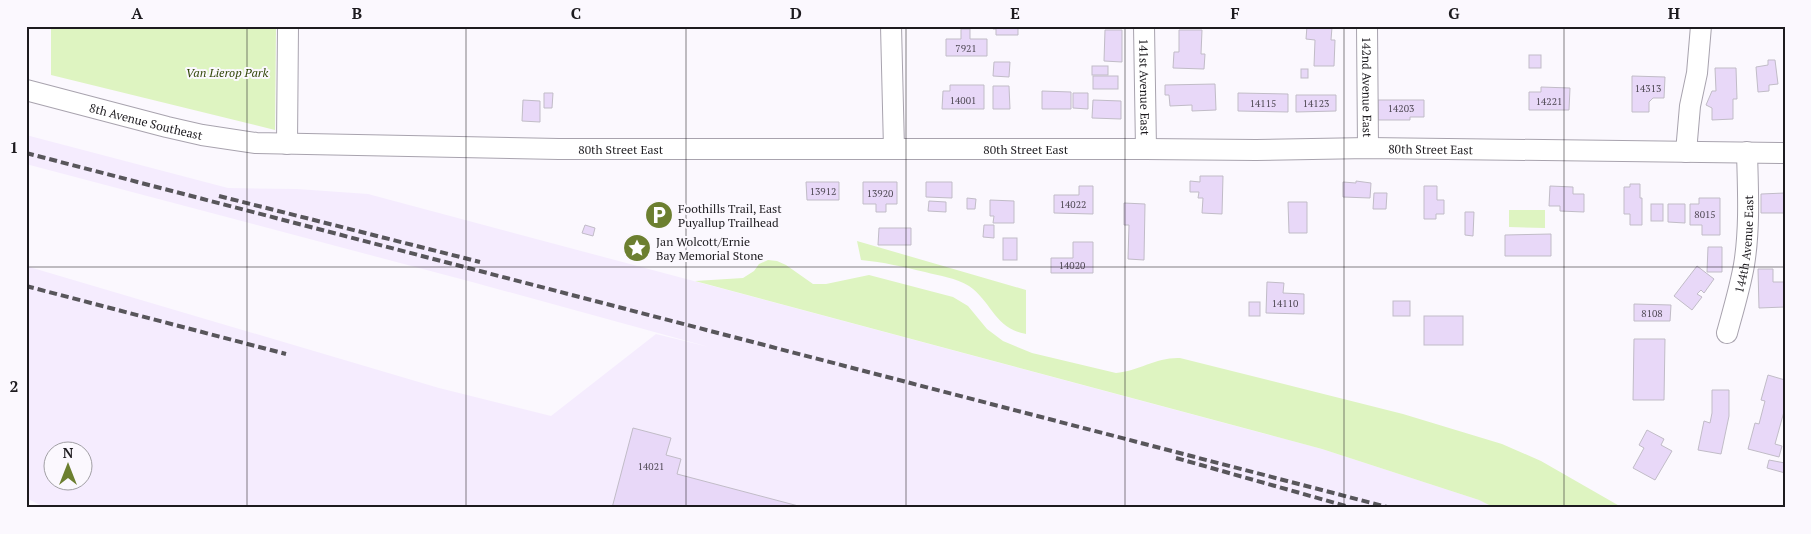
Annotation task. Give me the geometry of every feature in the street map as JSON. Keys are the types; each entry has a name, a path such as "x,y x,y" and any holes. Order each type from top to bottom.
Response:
{"street":[{"path":"287,144 288,26"},
{"path":"891,26 894,149"},
{"name":"141st Avenue East","path":"1144,26 1146,149"},
{"name":"142nd Avenue East","path":"1367,26 1368,148"},
{"path":"1686,152 1690,106 1698,64 1701,26"},
{"name":"8th Avenue Southeast","path":"26,90 180,130 266,143"},
{"name":"80th Street East","path":"266,143 559,149 1256,150 1368,148 1785,153"},
{"name":"144th Avenue East","path":"1727,333 1744,267 1748,202 1747,152"}],"shaded area":[{"path":"26,135 228,188 297,189 368,194 1322,449 1479,500 1495,508 46,508 26,498 26,266 439,388 551,416 656,334 709,347 26,164"}],"green space":[{"name":"Van Lierop Park","path":"51,26 276,26 275,130 51,75"},
{"path":"1509,210 1545,210 1545,228 1509,227"},
{"path":"857,241 1026,290 1026,334 1007,327 977,292 964,283 909,268 861,260"},
{"path":"768,260 786,265 813,284 826,284 869,275 953,297 968,306 987,329 1003,341 1032,353 1116,373 1163,360 1180,358 1403,414 1502,444 1541,461 1623,508 1495,508 1479,500 1322,449 695,281 743,278 754,271 759,264"}],"building":[{"path":"993,26 1018,26 1018,35 996,35 996,29 993,29"},
{"path":"1307,26 1332,27 1331,40 1335,40 1334,66 1314,66 1315,40 1306,39"},
{"path":"961,29 970,29 970,39 987,39 987,56 946,56 946,39 961,39"},
{"path":"1105,30 1122,30 1122,62 1104,61"},
{"path":"1179,30 1202,30 1201,54 1205,54 1204,69 1173,68 1174,52 1179,52"},
{"path":"1529,55 1541,55 1541,68 1529,68"},
{"path":"1768,60 1775,60 1778,84 1769,85 1769,91 1758,92 1756,67 1768,65"},
{"path":"994,62 1010,62 1009,77 993,76"},
{"path":"1092,66 1108,66 1108,75 1092,75"},
{"path":"1715,68 1736,68 1737,99 1733,99 1733,119 1712,120 1712,108 1706,105 1712,91 1716,91"},
{"path":"1301,69 1308,69 1308,78 1301,78"},
{"path":"1093,76 1118,76 1118,89 1093,89"},
{"path":"1632,76 1665,77 1664,98 1653,98 1649,102 1649,112 1632,112"},
{"path":"1215,84 1216,110 1192,111 1192,105 1170,106 1169,95 1165,95 1165,85"},
{"path":"950,85 984,85 984,109 942,109 943,91 950,91"},
{"path":"993,86 1009,86 1010,109 993,109"},
{"path":"1541,87 1570,88 1569,110 1529,110 1529,92 1541,92"},
{"path":"1042,91 1071,92 1071,109 1042,109"},
{"path":"544,93 553,93 552,108 544,108"},
{"path":"1073,93 1088,93 1088,109 1073,108"},
{"path":"1238,93 1288,94 1288,112 1238,111"},
{"path":"1296,95 1336,95 1336,111 1296,112"},
{"path":"523,100 540,101 540,122 522,121"},
{"path":"1093,100 1121,101 1121,119 1092,118"},
{"path":"1378,100 1424,100 1424,117 1410,117 1410,120 1378,120"},
{"path":"1200,176 1223,176 1222,214 1202,213 1203,198 1198,198 1199,192 1190,192 1190,181 1200,182"},
{"path":"1356,181 1371,183 1370,198 1343,197 1343,182 1356,183"},
{"path":"806,182 839,182 839,200 807,200"},
{"path":"863,182 897,182 897,204 886,204 886,212 876,212 876,204 863,204"},
{"path":"926,182 952,182 952,198 926,197"},
{"path":"1630,184 1640,184 1642,225 1630,225 1630,214 1624,214 1624,187 1630,187"},
{"path":"1079,186 1093,186 1093,214 1054,213 1054,195 1079,195"},
{"path":"1424,186 1437,186 1437,200 1444,200 1444,214 1436,214 1436,219 1424,219"},
{"path":"1550,186 1573,187 1573,194 1584,194 1584,212 1560,211 1560,206 1549,206"},
{"path":"1374,193 1387,193 1386,209 1373,209"},
{"path":"1785,193 1785,213 1761,213 1761,194"},
{"path":"967,198 976,199 975,209 967,209"},
{"path":"1699,198 1720,198 1720,235 1702,235 1702,225 1690,225 1690,204 1699,204"},
{"path":"990,200 1014,201 1014,223 993,223 994,216 990,216"},
{"path":"929,201 946,202 946,212 928,211"},
{"path":"1288,202 1307,202 1307,233 1289,233"},
{"path":"1124,203 1145,204 1144,260 1128,259 1129,225 1124,225"},
{"path":"1651,204 1663,204 1663,221 1651,221"},
{"path":"1668,204 1685,204 1685,223 1668,222"},
{"path":"1465,212 1474,212 1473,236 1465,235"},
{"path":"585,225 595,228 593,236 582,233"},
{"path":"984,225 994,225 994,238 983,237"},
{"path":"879,228 911,228 911,245 878,245"},
{"path":"1551,234 1551,256 1505,256 1505,235"},
{"path":"1003,238 1017,238 1017,260 1003,260"},
{"path":"1073,242 1093,242 1093,273 1051,273 1051,258 1073,258"},
{"path":"1708,247 1722,247 1722,272 1707,272"},
{"path":"1697,266 1714,279 1704,293 1701,290 1697,294 1702,297 1692,310 1674,296"},
{"path":"1758,269 1773,269 1773,282 1785,282 1785,307 1759,308"},
{"path":"1267,282 1284,283 1283,293 1304,294 1304,314 1266,313"},
{"path":"1393,301 1410,301 1410,316 1393,316"},
{"path":"1249,302 1260,302 1260,316 1249,316"},
{"path":"1634,304 1671,305 1670,321 1634,321"},
{"path":"1424,316 1463,316 1463,345 1424,345"},
{"path":"1634,339 1665,339 1664,400 1633,400"},
{"path":"1768,375 1785,380 1785,408 1775,444 1782,446 1779,457 1748,449 1755,423 1759,424 1765,401 1761,400"},
{"path":"1712,390 1729,390 1729,416 1721,454 1698,450 1704,421 1710,423"},
{"path":"633,428 671,438 666,455 681,459 677,474 806,508 612,508"},
{"path":"1647,430 1664,439 1661,445 1672,451 1655,480 1633,468 1644,448 1639,445"},
{"path":"1769,460 1785,463 1785,473 1767,468"}],"railway":[{"path":"26,153 1391,508"},
{"path":"219,196 480,262"},
{"path":"26,286 286,354"},
{"path":"1176,458 1353,508"}],"place":[{"name":"Foothills Trail, East Puyallup Trailhead","path":"659,215"},
{"name":"Jan Wolcott/Ernie Bay Memorial Stone","path":"637,248"}]}
